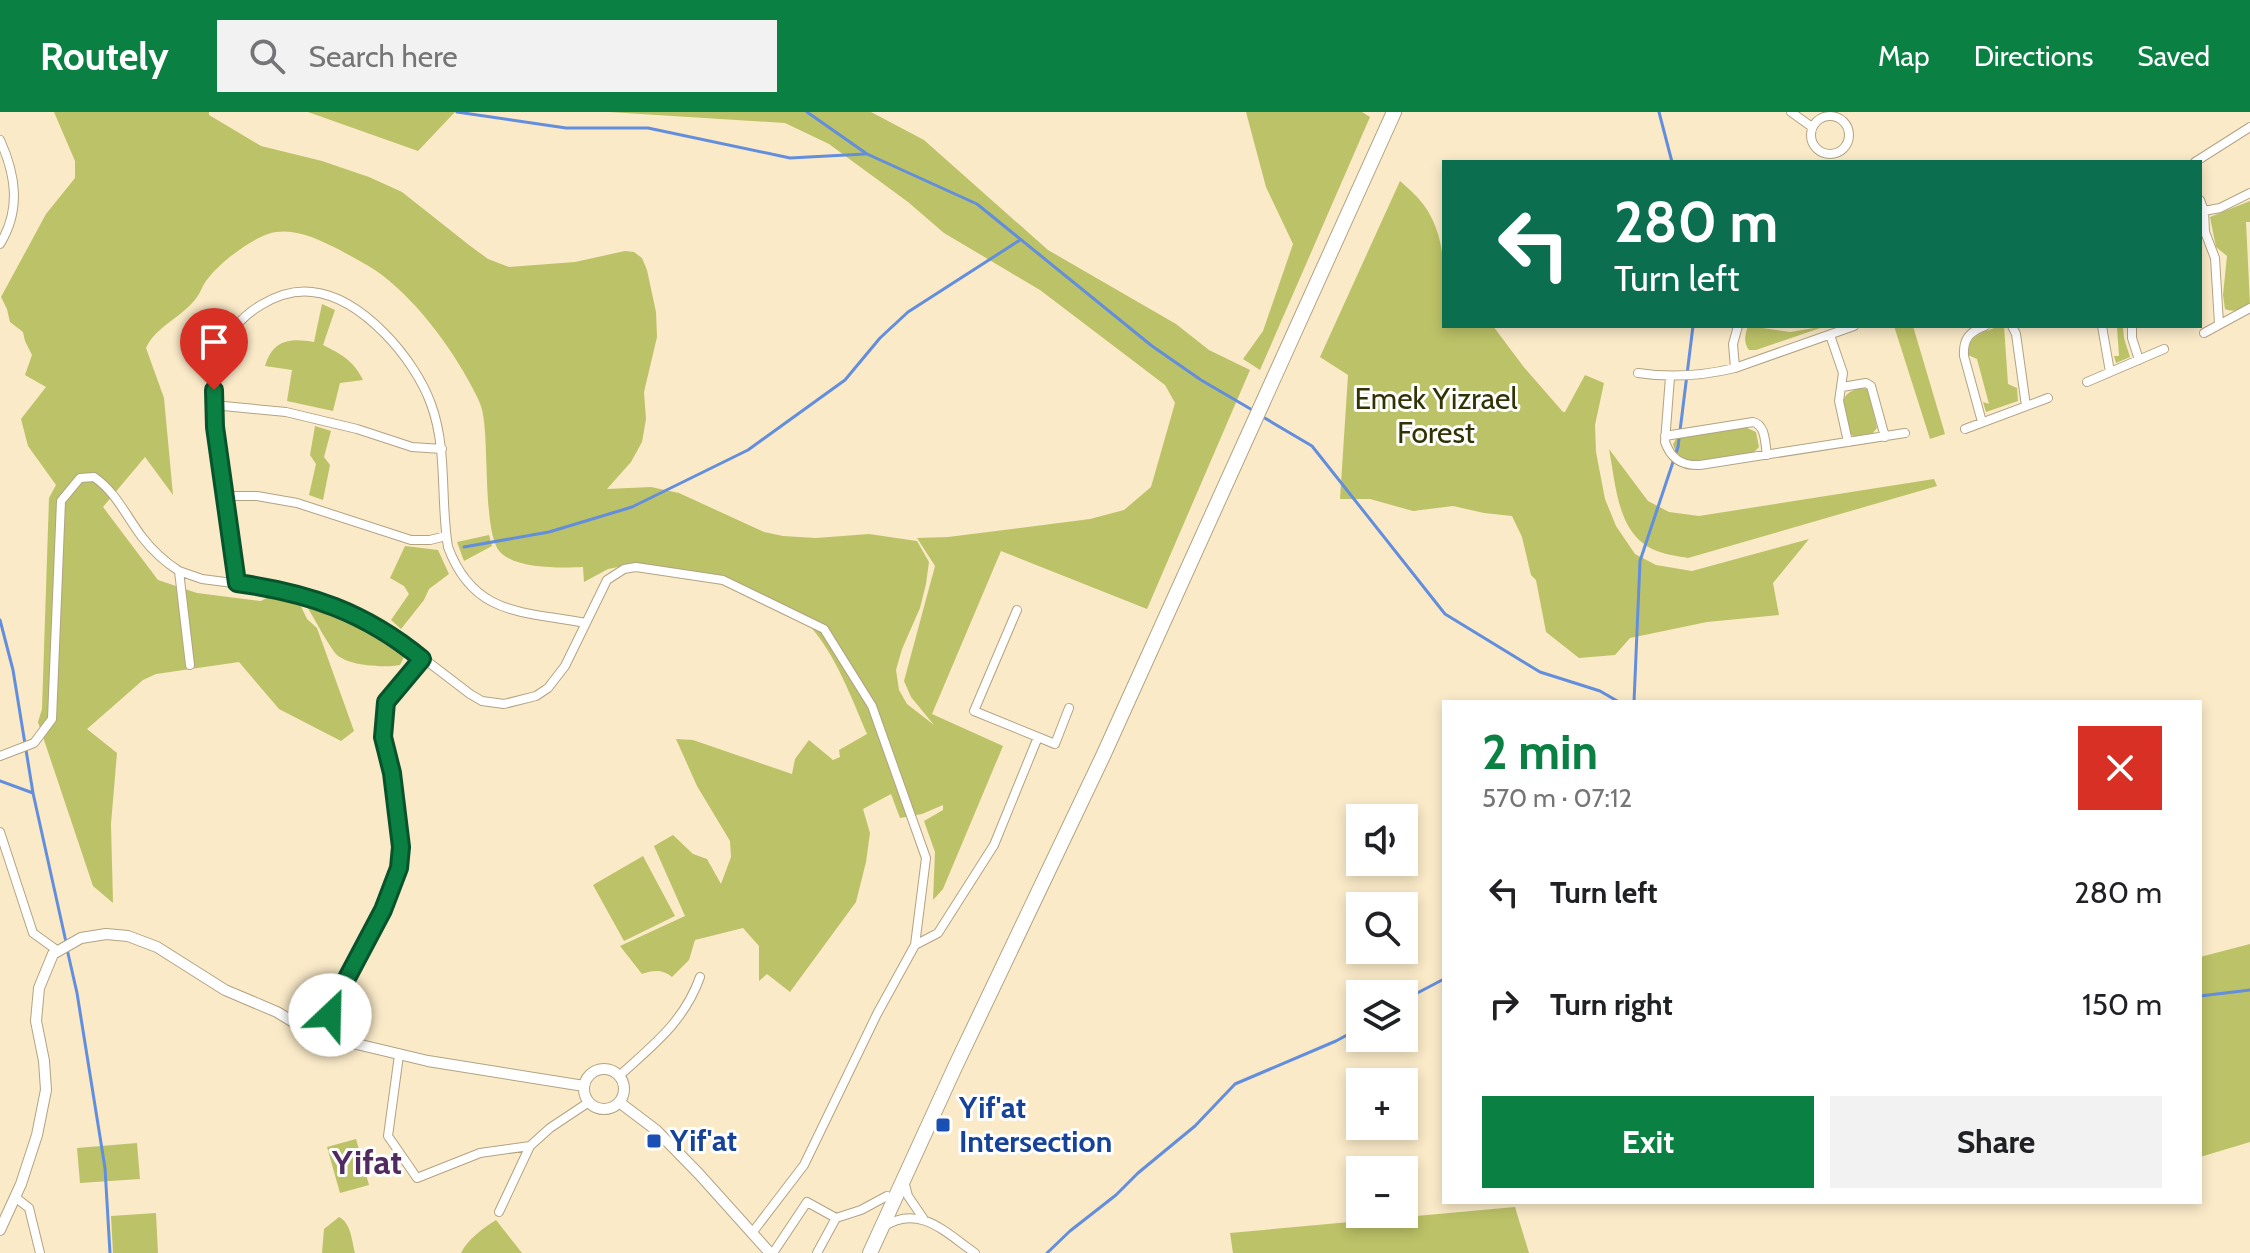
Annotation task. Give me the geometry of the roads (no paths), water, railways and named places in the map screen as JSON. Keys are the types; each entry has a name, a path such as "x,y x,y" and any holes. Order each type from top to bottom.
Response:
{"highway":[{"path":"870,1253 1103,756 1394,112"},
{"path":"861,1253 887,1196 955,1067"}],"street":[{"path":"1791,112 1812,127"},
{"path":"1837,115 1846,125 1849,137 1839,152 1828,154 1813,144 1812,127 1825,116 1837,115"},
{"path":"2198,160 2250,127"},
{"path":"0,140 14,180 15,200 12,221 0,244"},
{"path":"1816,160 1822,152"},
{"path":"2204,211 2220,208 2250,193"},
{"path":"2202,206 2205,232 2215,258 2219,324"},
{"path":"237,583 213,405 215,373 223,345 232,330 255,308 279,296 314,292 333,297 357,311 386,335 423,385 431,402 442,449 446,536 454,563 471,587 503,608 586,623"},
{"path":"2204,333 2250,308"},
{"path":"1735,368 1733,344 1737,328"},
{"path":"1638,373 1697,376 1735,368 1849,328"},
{"path":"1980,328 1967,337 1964,356 1982,422"},
{"path":"2013,328 2026,406"},
{"path":"2102,328 2110,372"},
{"path":"2132,328 2139,360"},
{"path":"1830,335 1843,373 1839,401 1848,442"},
{"path":"2087,382 2164,349"},
{"path":"1670,377 1665,436 1669,452 1678,462 1686,465 1905,433"},
{"path":"1842,387 1866,383 1871,386 1885,437"},
{"path":"1965,429 2048,398"},
{"path":"213,405 286,412 357,429 412,447 442,449"},
{"path":"1665,436 1759,423 1767,455"},
{"path":"0,756 34,743 52,719 61,501 80,478 94,477 107,486 142,537 166,563 179,571 202,579 291,592 342,609 384,630 482,701 504,704 522,701 548,688 565,666 607,580 624,569 636,567 723,580 824,629 872,706 926,858 915,945 877,1014 804,1165 752,1233"},
{"path":"224,496 257,496 297,503 411,540 446,536"},
{"path":"179,571 190,665"},
{"path":"1017,610 974,711 1055,744 1069,708"},
{"path":"323,1036 338,995 383,910 399,868 401,847 392,773 383,737 386,702 422,659"},
{"path":"915,945 938,933 994,845 1038,737"},
{"path":"0,832 33,933 58,951"},
{"path":"0,1230 37,1135 46,1090 36,1021 39,988 53,954 81,938 106,934 128,936 157,947 225,990 323,1036 399,1055 584,1086"},
{"path":"619,1076 668,1032 692,998 700,977"},
{"path":"399,1055 388,1136 417,1178 480,1153 530,1146"},
{"path":"608,1070 619,1076 624,1086 619,1102 607,1109 589,1102 584,1086 595,1071 608,1070"},
{"path":"499,1212 530,1146 550,1128 589,1102"},
{"path":"619,1102 656,1130 772,1253 807,1202 836,1218"},
{"path":"904,1180 908,1196 924,1219 975,1253"},
{"path":"817,1253 836,1218 861,1210 887,1196"},
{"path":"15,1197 29,1208 40,1253"},
{"path":"882,1228 902,1218 924,1219"}],"waterway":[{"path":"457,112 566,128 648,128 790,158 865,154"},
{"path":"807,112 867,154 977,204 1152,346 1254,411"},
{"path":"1659,112 1671,160"},
{"path":"464,547 549,532 632,507 748,450 845,380 880,338 908,312 1020,240"},
{"path":"1634,700 1640,561 1678,447 1693,328"},
{"path":"1263,417 1312,446 1445,614 1540,672 1600,691 1616,700"},
{"path":"0,620 13,670 33,793 66,942"},
{"path":"0,781 33,793"},
{"path":"67,949 105,1168 110,1253"},
{"path":"1418,993 1442,980"},
{"path":"2202,996 2250,990"},
{"path":"1047,1253 1195,1126 1235,1084 1346,1036"}],"place":[{"name":"Yif'at Intersection","path":"943,1125"},
{"name":"Yif'at","path":"654,1141"}],"district":[{"name":"Yifat","path":"367,1162"}],"park label":[{"name":"Emek Yizrael Forest","path":"1436,416"}]}
